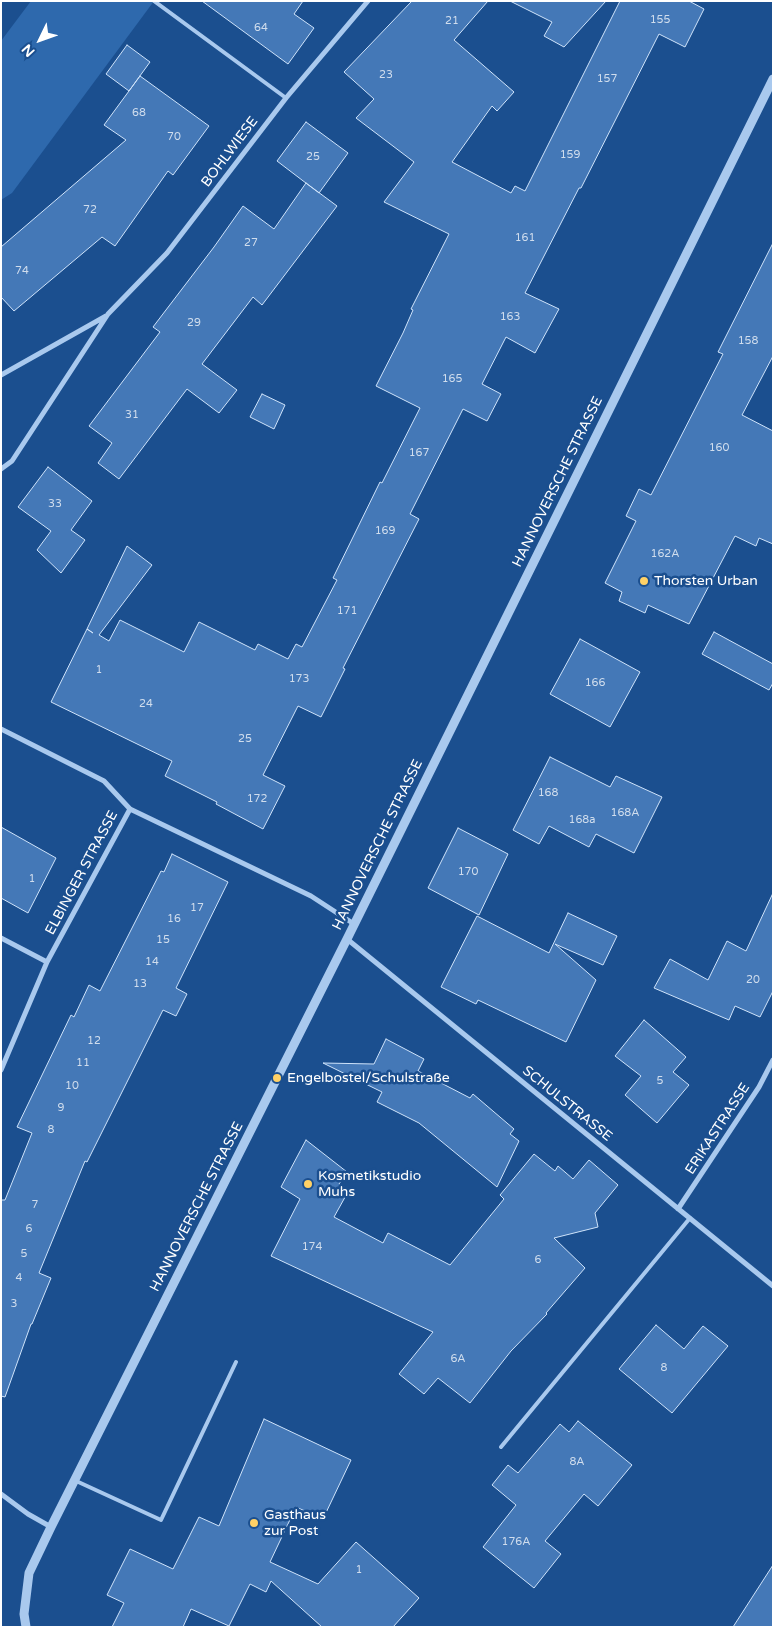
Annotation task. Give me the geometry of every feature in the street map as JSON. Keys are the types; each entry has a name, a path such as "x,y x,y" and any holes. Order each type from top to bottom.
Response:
{"street":[{"name":"BOHLWIESE","path":"1,469 12,460 108,314 167,253 286,98 368,1"},
{"name":"HANNOVERSCHE STRASSE","path":"26,1627 24,1614 29,1572 347,939 773,79"},
{"name":"BOHLWIESE","path":"1,375 108,314"},
{"path":"1,729 104,781 130,809"},
{"name":"ELBINGER STRASSE","path":"1,1070 47,962 130,809 311,896 354,924"},
{"path":"1,938 47,962"},
{"name":"SCHULSTRASSE","path":"347,939 773,1286"},
{"name":"ERIKASTRASSE","path":"678,1209 759,1087 773,1060"},
{"path":"1,1494 28,1514 51,1527"}],"lane":[{"path":"154,1 286,98"},
{"path":"501,1447 690,1218"},
{"path":"74,1480 161,1520 236,1362"}],"shaded area":[{"path":"31,1 154,1 12,193 1,200 1,41"}],"building":[{"path":"202,1 303,1 294,14 314,28 288,64"},
{"path":"412,1 488,1 454,40 514,92 497,111 492,106 452,162 511,193 515,186 525,191 620,1 689,1 704,9 685,47 659,34 525,293 559,309 535,353 506,337 482,384 501,394 487,421 463,409 410,514 419,519 343,668 345,669 321,717 298,706 263,775 285,786 263,829 216,804 217,802 165,776 172,761 51,702 127,546 152,565 99,635 109,641 120,620 184,652 199,622 255,650 258,644 288,659 296,644 302,647 337,580 333,578 380,482 382,483 420,408 376,386 403,333 413,310 411,309 449,234 384,202 414,162 356,118 374,99 344,72"},
{"path":"510,1 606,1 564,47 544,36 552,22"},
{"path":"127,45 150,62 129,91 106,74"},
{"path":"140,76 209,126 173,175 168,171 115,246 102,237 14,311 1,297 1,247 126,140 104,125"},
{"path":"306,122 348,153 319,193 277,161"},
{"path":"306,183 337,206 262,305 253,297 202,364 237,390 219,413 187,389 119,479 98,463 112,443 89,426 160,332 153,327 243,206 274,229"},
{"path":"773,243 773,356 742,415 773,431 773,544 759,538 756,546 735,536 689,624 648,605 645,613 619,601 622,592 605,583 636,521 626,516 639,489 651,495 723,354 718,352"},
{"path":"262,394 285,405 274,429 250,417"},
{"path":"48,467 92,501 71,530 85,540 61,573 37,550 51,531 18,507"},
{"path":"714,632 773,664 773,683 769,690 702,654"},
{"path":"580,639 640,672 610,727 550,694"},
{"path":"550,757 610,787 616,776 662,797 634,853 596,834 589,847 549,826 539,844 513,830"},
{"path":"1,827 56,858 28,913 1,898"},
{"path":"458,828 508,854 479,915 428,888"},
{"path":"172,854 228,882 176,988 187,994 176,1016 163,1010 87,1162 85,1161 39,1273 51,1278 31,1324 5,1397 1,1396 1,1200 5,1200 32,1133 17,1127 71,1015 74,1017 89,985 100,991 161,871 164,872"},
{"path":"773,893 773,991 760,1017 735,1006 729,1020 654,988 670,959 708,980 727,941 746,951"},
{"path":"568,913 617,936 603,965 555,944 596,980 566,1042 478,1000 476,1004 441,987 477,916 549,953"},
{"path":"644,1020 686,1057 673,1072 689,1085 657,1123 625,1095 641,1076 615,1056"},
{"path":"386,1039 424,1059 418,1071 470,1098 473,1094 514,1129 510,1134 519,1141 497,1187 419,1123 377,1102 382,1092 323,1063 374,1064"},
{"path":"306,1140 347,1172 339,1184 349,1190 334,1217 383,1243 388,1233 450,1265 504,1199 500,1195 534,1154 555,1171 558,1166 573,1179 589,1160 618,1185 595,1213 598,1227 554,1238 585,1268 547,1314 511,1351 470,1403 438,1378 424,1394 399,1374 433,1332 271,1256 300,1199 281,1187"},
{"path":"656,1325 684,1349 703,1326 728,1346 672,1413 619,1369"},
{"name":"Gasthaus zur Post","path":"264,1419 351,1460 323,1519 296,1507 270,1562 318,1584 356,1542 419,1598 393,1627 322,1627 271,1581 266,1592 250,1584 229,1626 191,1609 183,1627 112,1627 124,1603 107,1595 130,1549 173,1569 199,1517 219,1526"},
{"path":"578,1421 632,1465 598,1506 584,1494 545,1541 561,1554 534,1588 483,1547 516,1505 492,1485 508,1465 518,1473 560,1424 569,1432"},
{"path":"773,1565 773,1627 733,1627"}],"place":[{"name":"Thorsten Urban","path":"644,581"},
{"name":"Engelbostel/Schulstraße","path":"277,1078"},
{"name":"Kosmetikstudio Muhs","path":"308,1184"},
{"name":"Gasthaus zur Post","path":"254,1523"}]}
